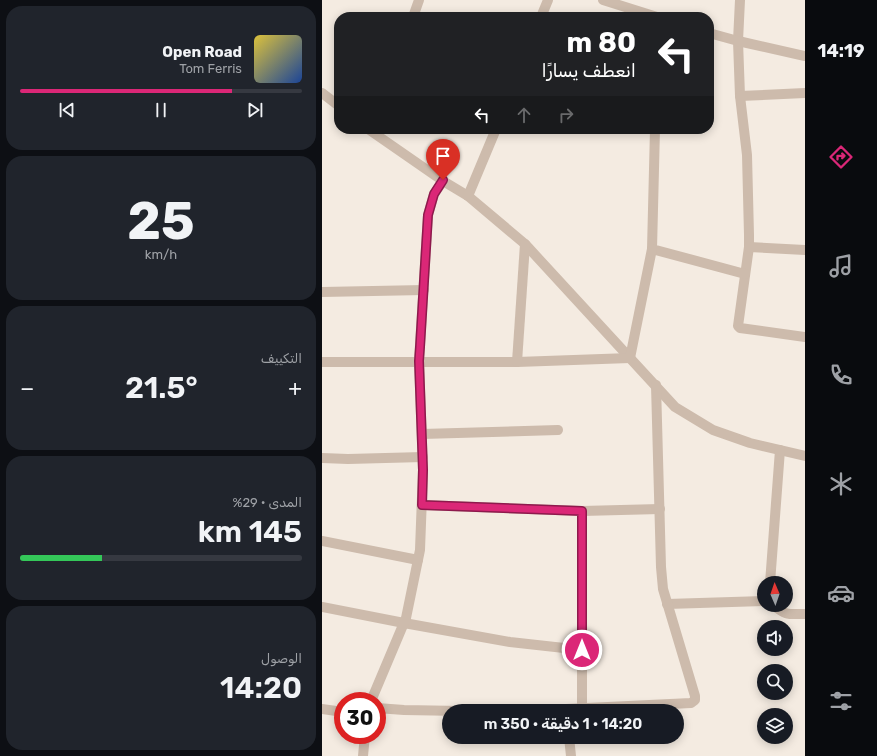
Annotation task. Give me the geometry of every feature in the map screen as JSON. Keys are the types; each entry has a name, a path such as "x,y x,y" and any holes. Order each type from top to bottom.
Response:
{"street":[{"path":"415,12 419,0"},
{"path":"543,12 548,0"},
{"path":"603,0 642,12"},
{"path":"740,0 738,41 740,96 746,155 749,247 738,326 740,328 805,337"},
{"path":"714,34 805,56"},
{"path":"322,92 334,102"},
{"path":"740,96 805,93"},
{"path":"377,134 468,196 525,244 675,407 713,430 750,444 805,456"},
{"path":"468,196 494,134"},
{"path":"630,358 652,249 655,134"},
{"path":"375,692 406,618 420,550 423,457 419,361 428,215 434,194 443,180"},
{"path":"517,362 525,244"},
{"path":"749,247 805,250"},
{"path":"652,249 745,274"},
{"path":"322,292 424,290"},
{"path":"322,362 517,362 630,358"},
{"path":"656,385 662,589 695,696 695,700 691,703 669,704"},
{"path":"422,434 558,430"},
{"path":"771,576 780,450"},
{"path":"322,458 348,459 423,457"},
{"path":"422,505 582,511 660,509"},
{"path":"582,511 582,704"},
{"path":"322,541 418,560"},
{"path":"667,604 757,601"},
{"path":"322,607 510,642 582,650"},
{"path":"782,612 787,614 805,614"},
{"path":"322,709 334,711"},
{"path":"386,709 442,711"},
{"path":"363,756 364,744"},
{"path":"570,744 571,756"}],"route":[{"path":"443,180 434,194 428,215 419,361 423,470 422,505 582,511 582,650"}]}
